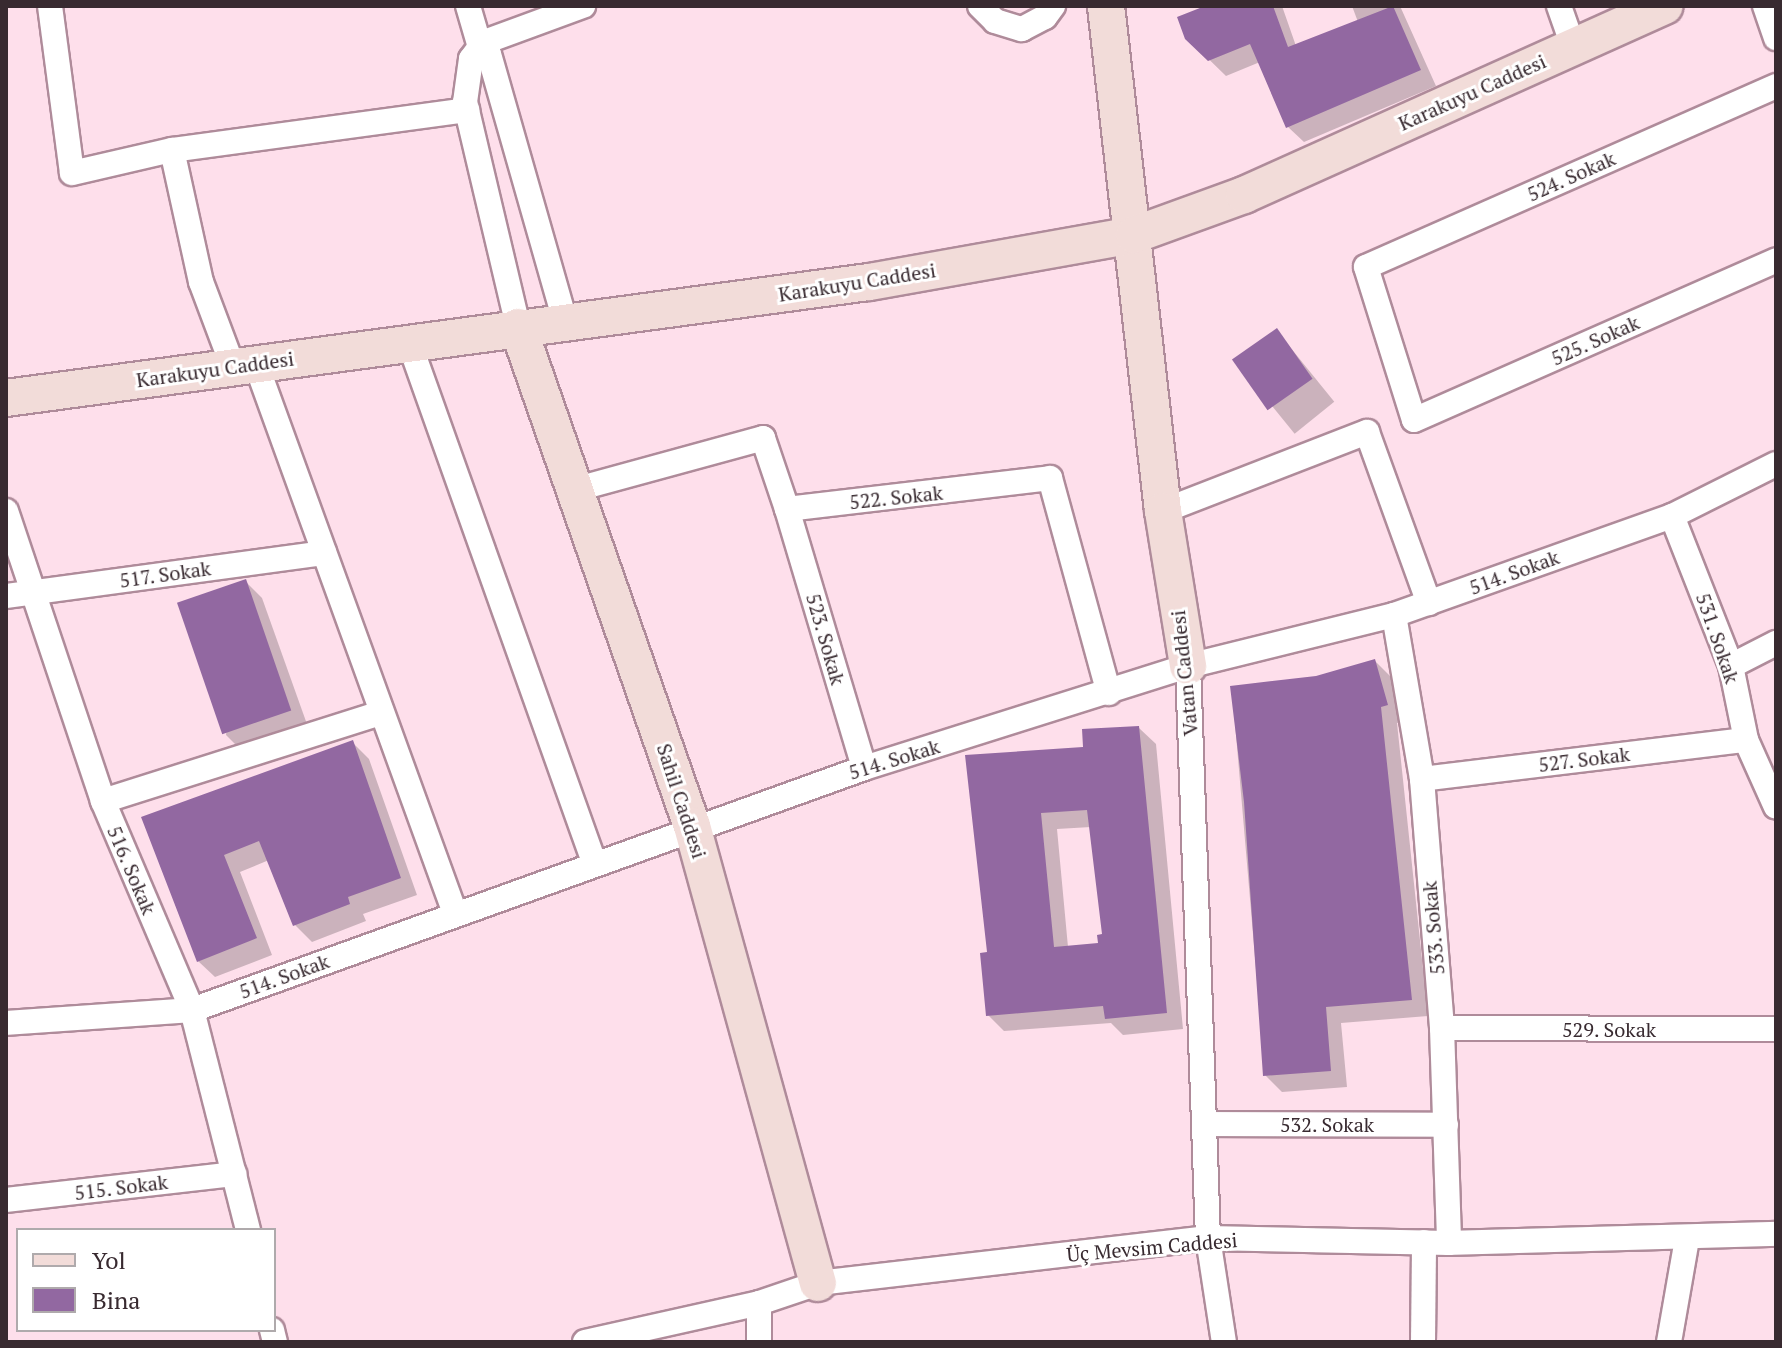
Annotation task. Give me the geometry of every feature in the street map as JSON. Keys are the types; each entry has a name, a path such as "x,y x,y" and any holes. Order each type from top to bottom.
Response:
{"street":[{"path":"50,6 72,173 172,150 467,110"},
{"path":"468,6 480,45 489,54 565,321"},
{"path":"518,327 467,110 471,59 480,45 583,6"},
{"path":"980,6 995,21 1022,29 1045,17 1053,6"},
{"name":"Vatan Caddesi","path":"1106,6 1163,511 1188,666 1208,1124 1208,1238 1224,1342"},
{"path":"1559,6 1573,46"},
{"name":"Karakuyu Caddesi","path":"6,398 869,282 1134,235 1244,195 1664,6"},
{"path":"1765,6 1776,38"},
{"name":"524. Sokak","path":"1414,420 1366,267 1776,86"},
{"path":"172,150 201,282 244,366 324,553 455,913"},
{"name":"525. Sokak","path":"1414,420 1776,260"},
{"name":"Sahil Caddesi","path":"518,327 692,826 818,1283"},
{"path":"409,342 594,862"},
{"path":"1163,511 1367,432 1429,603"},
{"path":"577,489 763,438 787,509"},
{"name":"514. Sokak","path":"6,1023 192,1010 692,826 864,768 1188,666 1394,615 1429,603 1672,516 1776,464"},
{"name":"522. Sokak","path":"787,509 1050,478 1109,693"},
{"name":"523. Sokak","path":"787,509 864,768"},
{"name":"516. Sokak","path":"6,511 103,801 192,1010 248,1228"},
{"name":"531. Sokak","path":"1672,516 1731,666 1746,740 1776,807"},
{"name":"517. Sokak","path":"6,596 324,553"},
{"name":"533. Sokak","path":"1394,615 1422,779 1442,1028 1449,1243"},
{"path":"1731,666 1776,643"},
{"path":"103,801 381,713"},
{"name":"527. Sokak","path":"1422,779 1746,740"},
{"name":"529. Sokak","path":"1442,1028 1776,1029"},
{"name":"532. Sokak","path":"1208,1124 1446,1125"},
{"name":"515. Sokak","path":"6,1200 235,1174"},
{"name":"Üç Mevsim Caddesi","path":"585,1342 759,1303 818,1283 1208,1238 1449,1243 1687,1239 1776,1234"},
{"path":"1669,1342 1687,1239"},
{"path":"1423,1342 1424,1242"},
{"path":"759,1303 759,1342"}],"building":[{"path":"1205,6 1273,6 1288,47 1393,6 1421,70 1286,128 1250,44 1208,61 1185,39 1177,17"},
{"path":"1277,328 1313,379 1268,410 1232,360"},
{"path":"246,579 291,710 222,734 177,603"},
{"path":"1375,659 1388,705 1381,707 1412,1000 1326,1007 1331,1071 1263,1076 1244,802 1230,686 1316,676"},
{"path":"1139,726 1167,1013 1105,1019 1103,1006 986,1016 980,953 987,952 965,755 1083,747 1082,729","holes":["1087,810 1102,934 1097,935 1098,943 1054,947 1041,813"]},
{"path":"353,740 401,878 348,897 350,904 293,926 259,841 224,855 257,938 197,962 141,817"}]}
